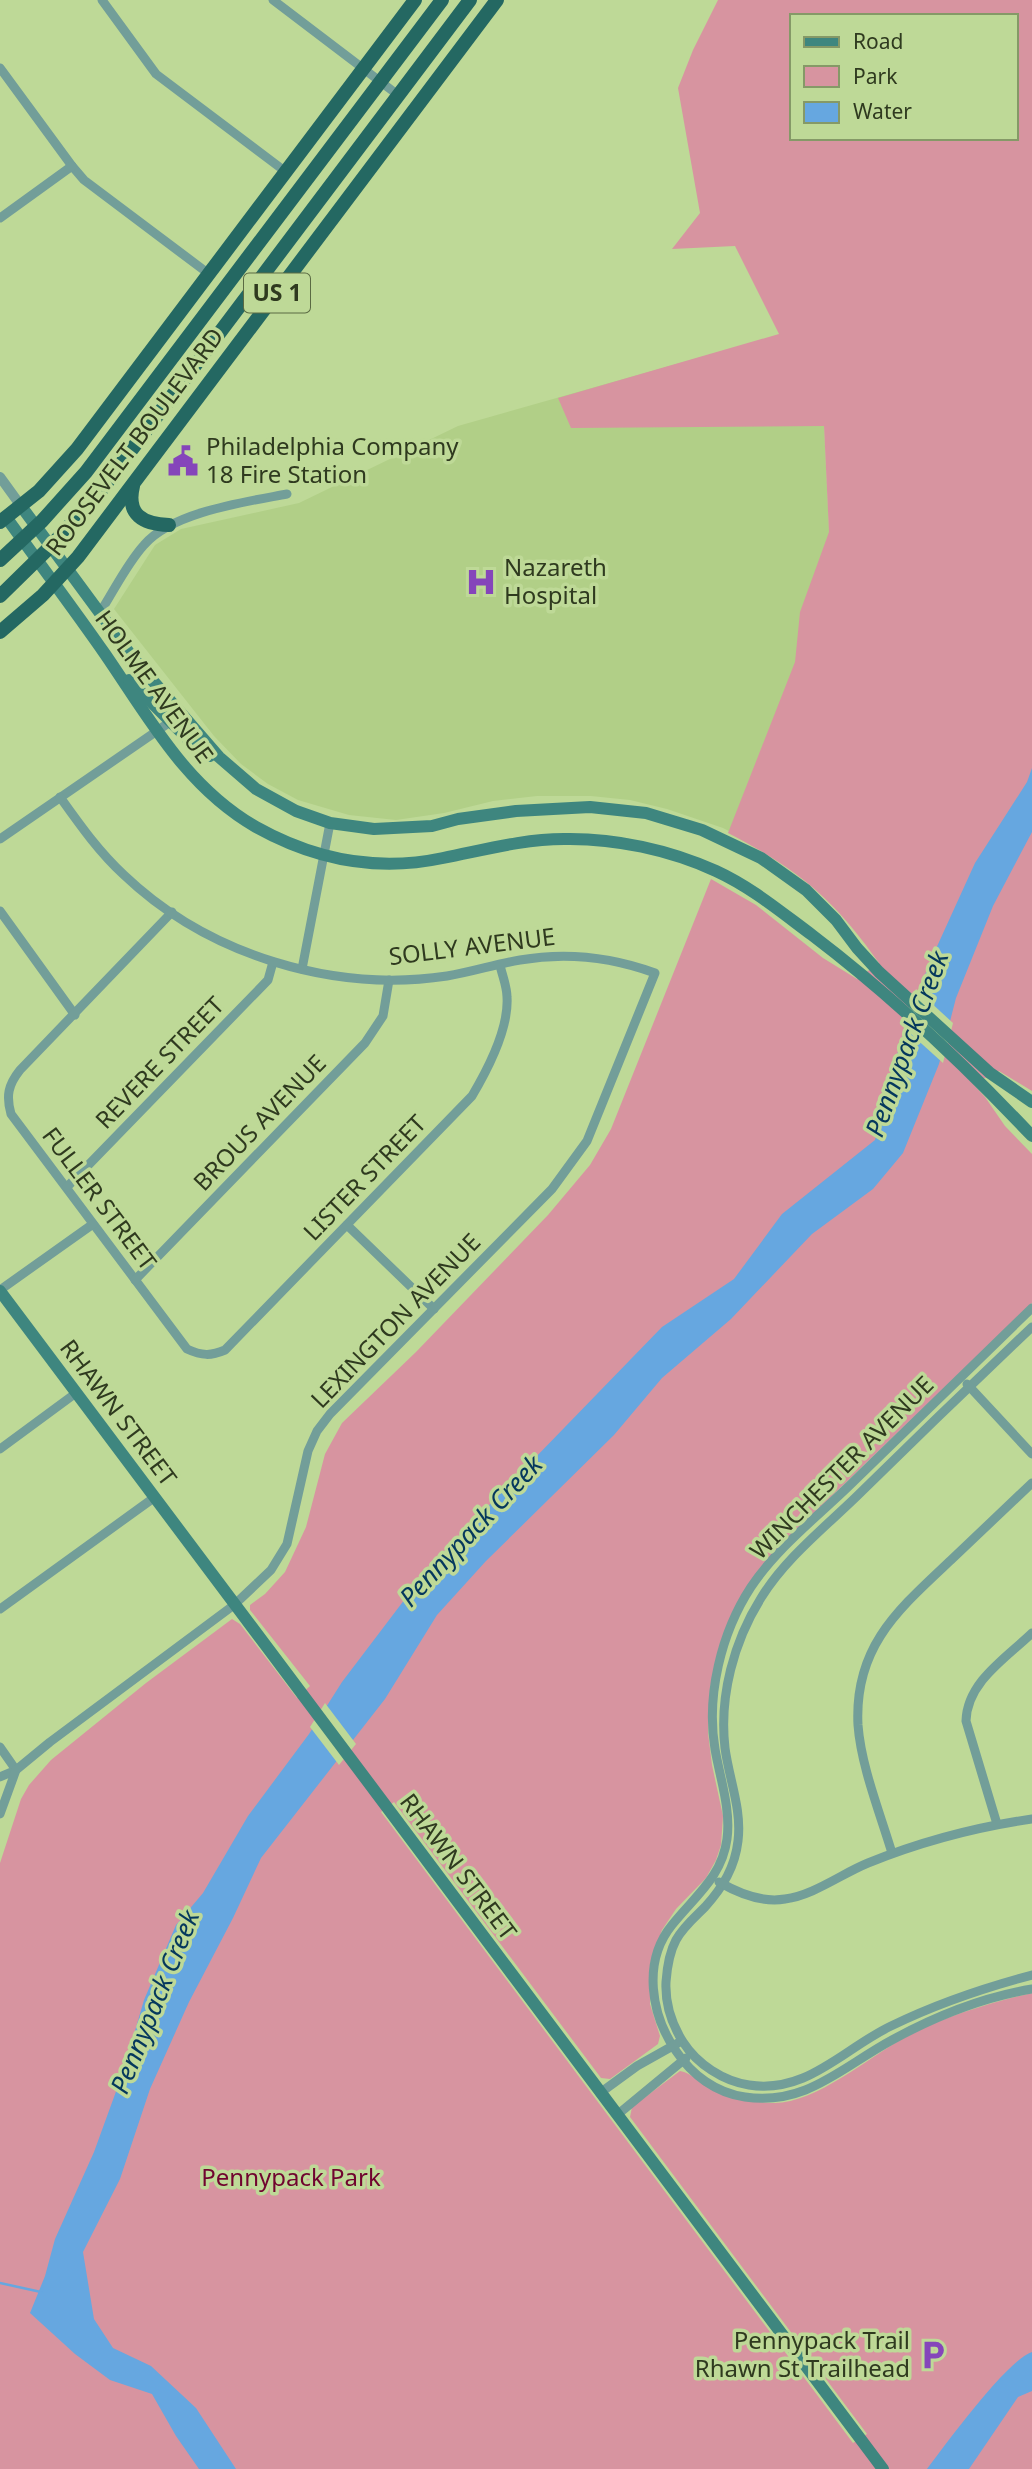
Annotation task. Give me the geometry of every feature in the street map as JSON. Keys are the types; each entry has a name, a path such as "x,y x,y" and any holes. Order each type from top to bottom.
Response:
{"highway":[{"name":"ROOSEVELT BOULEVARD","path":"5,519 24,511 78,449 415,0"},
{"name":"ROOSEVELT BOULEVARD","path":"0,560 42,521 86,472 442,0"},
{"name":"ROOSEVELT BOULEVARD","path":"0,596 51,546 99,493 470,0"},
{"name":"ROOSEVELT BOULEVARD","path":"0,632 134,483 497,0"},
{"path":"134,483 132,504 138,515 154,524 169,525"}],"main road":[{"name":"HOLME AVENUE","path":"24,511 99,614 205,743 231,769 272,798 296,811 330,823 398,830 432,826 486,814 543,809 590,807 646,813 702,830 761,858 806,890 835,920 875,976"},
{"name":"HOLME AVENUE","path":"5,519 109,660 183,767 225,807 255,826 324,857 346,861 404,864 505,844 567,838 655,850 718,872 760,895 875,976 972,1065 1032,1136"},
{"path":"109,660 198,747 231,769"},
{"name":"HOLME AVENUE","path":"972,1065 989,1073 1032,1102"},
{"name":"RHAWN STREET","path":"0,1290 883,2469"}],"street":[{"path":"102,0 156,74 286,172"},
{"path":"273,0 398,95"},
{"path":"0,68 84,180 209,274"},
{"path":"0,218 72,166"},
{"path":"0,477 24,511"},
{"path":"99,614 146,542 169,525 193,516 287,494"},
{"path":"0,839 183,713"},
{"name":"SOLLY AVENUE","path":"60,797 87,835 125,876 172,912 219,940 273,962 342,977 389,980 445,976 543,957 612,960 655,973"},
{"path":"302,969 330,823"},
{"path":"0,911 75,1015 172,912"},
{"name":"REVERE STREET","path":"67,1187 268,980 273,962"},
{"name":"LISTER STREET","path":"180,1339 187,1349 198,1354 212,1355 225,1350 472,1096 483,1078 505,1022 507,994 500,965"},
{"name":"LEXINGTON AVENUE","path":"0,1777 16,1770 60,1734 234,1605 271,1570 287,1544 302,1471 317,1431 330,1414 552,1189 575,1160 596,1122 655,973"},
{"name":"BROUS AVENUE","path":"135,1280 365,1043 383,1016 389,980"},
{"name":"FULLER STREET","path":"75,1015 15,1076 8,1089 7,1099 11,1114 180,1339"},
{"path":"0,1290 93,1224"},
{"path":"347,1225 434,1309"},
{"name":"WINCHESTER AVENUE","path":"1032,1308 771,1561 751,1587 734,1618 724,1648 713,1704 715,1746 728,1822 722,1863 713,1879 664,1936 655,1965 653,1990 655,2006 666,2037 683,2060 709,2084 742,2097 776,2098 810,2090 892,2039 955,2011 1032,1989"},
{"name":"WINCHESTER AVENUE","path":"1032,1327 782,1570 762,1596 736,1652 725,1705 726,1749 739,1826 733,1866 723,1884 677,1938 671,1953 665,1993 668,2009 691,2054 729,2079 747,2085 783,2085 814,2074 887,2028 963,1995 1032,1975"},
{"path":"961,1378 1032,1454"},
{"path":"0,1449 76,1393"},
{"path":"892,1853 861,1748 858,1723 863,1673 872,1650 900,1607 1032,1483"},
{"path":"0,1609 155,1497"},
{"path":"814,1520 824,1529"},
{"path":"997,1824 966,1721 966,1710 974,1690 1032,1633"},
{"path":"713,1704 725,1705"},
{"path":"0,1746 16,1770 0,1814"},
{"path":"713,1879 739,1892 762,1899 785,1899 808,1892 892,1853 997,1824 1032,1819"},
{"path":"887,2028 892,2039"},
{"path":"600,2093 636,2066 682,2040"},
{"path":"617,2115 691,2054"}],"shaded area":[{"name":"Nazareth Hospital","path":"779,335 824,426 838,717 762,848 723,828 630,800 591,796 537,796 493,801 444,813 396,820 349,815 298,800 268,784 241,764 214,736 114,609 155,545 181,529 299,503 458,426"}],"green space":[{"name":"Pennypack Park","path":"718,0 1032,0 1032,1091 999,1071 973,1084 1005,1126 1032,1154 1032,1303 759,1569 718,1652 710,1688 708,1733 723,1816 721,1845 706,1878 676,1909 662,1930 650,1964 650,2004 660,2036 658,2044 610,2079 601,2078 394,1802 381,1812 853,2443 867,2434 630,2117 632,2107 680,2071 718,2093 734,2098 774,2103 790,2101 807,2096 842,2078 921,2029 968,2011 1032,1993 1032,2469 0,2469 0,1863 21,1799 29,1785 51,1760 146,1683 232,1619 240,1624 297,1698 310,1686 250,1610 250,1605 265,1594 285,1572 306,1527 325,1454 342,1423 416,1352 548,1215 590,1165 611,1129 711,879 756,905 823,958 857,979 879,963 846,921 813,888 775,860 728,833 795,662 800,612 829,532 824,426 571,428 558,398 779,334 735,246 672,249 700,213 678,88"}],"water":[{"name":"Pennypack Creek","path":"1032,768 1032,832 993,906 956,998 939,1064 903,1153 873,1189 812,1234 731,1319 662,1378 614,1435 486,1561 437,1615 385,1699 261,1858 189,2002 150,2089 120,2179 83,2252 94,2319 113,2348 151,2366 196,2408 236,2469 199,2469 152,2394 110,2380 75,2354 30,2313 45,2276 55,2239 94,2152 122,2075 144,2000 176,1925 203,1893 248,1816 309,1734 342,1682 430,1566 662,1327 734,1279 782,1214 875,1140 901,1040 929,964 975,863 1027,782"},
{"path":"1032,2352 1032,2391 1018,2397 969,2469 927,2469 993,2386 1021,2358"}],"pier":[{"path":"916,989 953,1023 943,1063 902,1026"},
{"path":"325,1703 356,1744 339,1765 310,1727"}],"waterway":[{"path":"0,2283 41,2292"}],"place":[{"name":"Philadelphia Company 18 Fire Station","path":"183,461"},
{"name":"Nazareth Hospital","path":"481,582"},
{"name":"Pennypack Trail Rhawn St Trailhead","path":"933,2355"}]}
